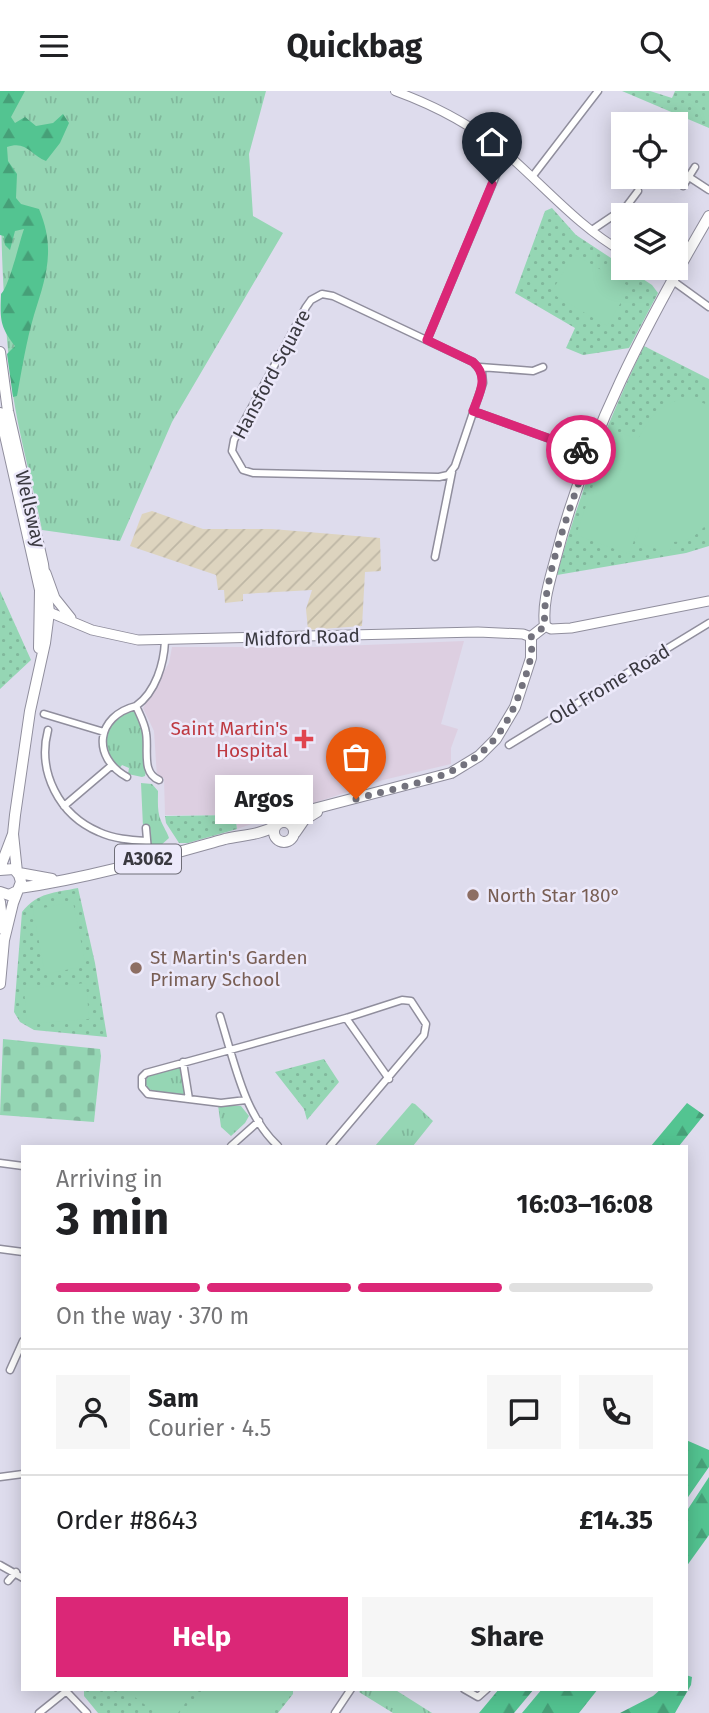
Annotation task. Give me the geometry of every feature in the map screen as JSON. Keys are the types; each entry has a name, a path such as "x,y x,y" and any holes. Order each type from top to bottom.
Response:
{"main road":[{"path":"688,254 709,216"},
{"path":"545,626 544,607 560,541 589,453 627,367 674,280"},
{"name":"Wellsway","path":"0,352 8,411 43,564 45,612 13,834 0,869 9,868 18,872"},
{"name":"Wellsway","path":"0,413 45,612"},
{"path":"43,564 55,598 74,622"},
{"path":"545,626 551,629 571,628 709,601"},
{"name":"Midford Road","path":"45,612 115,636 164,641 478,632 523,634 531,637"},
{"path":"531,637 545,626"},
{"name":"A3062","path":"18,889 98,873 237,836 260,833 302,812 450,773 479,756 496,739 515,706 531,658 531,637"},
{"name":"A3062","path":"295,832 308,817 328,806"},
{"path":"288,823 293,827 295,832 292,839 286,842 277,840 274,831 278,824 288,823"},
{"name":"Wellsway","path":"0,983 4,940 21,882 13,834"},
{"name":"A3062","path":"237,836 277,840"},
{"name":"A3062","path":"18,872 58,880"},
{"path":"0,892 9,895 18,889"},
{"name":"Wellsway","path":"0,902 4,940"}],"street":[{"path":"395,91 441,110 507,154 592,230 611,243"},
{"path":"532,177 598,91"},
{"path":"427,340 507,154"},
{"path":"695,167 689,177 709,190"},
{"path":"592,230 620,212 638,191"},
{"path":"674,280 709,307"},
{"name":"Hansford Square","path":"452,472 443,477 253,473 243,470 232,451 234,440 306,307 316,296 333,296 480,367"},
{"path":"435,557 452,472 483,383 480,367 533,371 543,367"},
{"path":"473,411 589,453"},
{"name":"Old Frome Road","path":"509,745 709,623"},
{"path":"127,777 111,766 104,752 104,732 114,716 142,702 163,663 164,641"},
{"path":"136,706 146,735 148,770 153,778 159,780"},
{"path":"44,714 104,732"},
{"path":"48,730 45,766 55,793 64,806 79,821 98,832 127,840 147,841"},
{"path":"64,806 111,766"},
{"path":"146,828 148,851"},
{"path":"246,1100 221,1103 148,1094 141,1081 146,1073 407,1000 414,1004 426,1024 426,1032 331,1145"},
{"path":"220,1016 246,1100 277,1145"},
{"path":"346,1018 389,1079"},
{"path":"183,1062 189,1099"},
{"path":"232,1145 259,1121"},
{"path":"0,1163 21,1166"},
{"path":"0,1249 21,1252"},
{"path":"10,1370 21,1345"},
{"path":"0,1477 21,1474"},
{"path":"0,1565 21,1576"},
{"path":"8,1581 16,1572"},
{"path":"39,1713 67,1691"},
{"path":"69,1691 86,1713"},
{"path":"335,1713 350,1691"},
{"path":"468,1691 478,1697 485,1691"},
{"path":"45,1713 57,1699"}],"shaded area":[{"path":"152,511 203,529 272,529 380,538 381,571 365,572 362,626 308,630 306,609 312,590 243,594 243,601 225,603 224,590 218,590 216,575 130,546 142,514"},
{"name":"Saint Martin's Hospital","path":"464,641 441,724 458,729 451,748 451,764 383,780 237,829 235,815 165,815 164,778 157,777 154,731 143,708 169,663 172,647 316,647"}],"green space":[{"path":"0,91 266,91 249,154 253,216 283,233 172,422 120,541 42,530 13,395 5,320"},
{"path":"0,91 25,91 11,117 15,123 25,117 36,126 53,123 63,114 69,123 60,143 46,161 19,145 7,147 8,161 17,174 16,198 21,204 39,209 48,250 45,275 17,396 13,397 7,354 15,346 2,323 1,294 24,229 15,231 10,250 5,245 4,236 0,235"},
{"path":"622,91 650,91 672,98 675,91 709,91 709,128 688,119 688,112 671,112"},
{"path":"552,208 576,235 611,258 611,280 644,280 658,293 629,348 583,355 566,348 575,328 515,293 545,211"},
{"path":"574,254 611,276 611,280 618,280 630,287 607,326 551,293"},
{"path":"644,346 709,379 709,546 686,553 557,575 595,459"},
{"path":"681,399 695,399 709,406 709,522 690,538 673,542 669,553 636,542 639,527 629,554 576,535 612,430 638,439 655,413"},
{"path":"0,591 31,660 0,689"},
{"path":"130,710 136,713 143,732 146,771 142,777 128,774 129,768 122,765 119,769 107,752 105,744 108,730 113,723"},
{"path":"141,783 152,784 158,791 159,814 169,838 160,846 151,845 150,827 143,827"},
{"path":"235,815 237,829 188,843 179,843 166,823 165,816"},
{"path":"78,888 95,963 107,1037 34,1030 20,1022 14,1012 22,912 40,897"},
{"path":"73,902 86,966 45,974 33,910"},
{"path":"86,983 89,1019 27,1024 24,989"},
{"path":"3,1039 100,1049 94,1122 0,1115"},
{"path":"324,1059 339,1082 307,1120 304,1109 275,1072"},
{"path":"181,1065 186,1096 152,1091 147,1087 145,1082 149,1074"},
{"path":"412,1103 433,1121 414,1145 376,1145"},
{"path":"687,1103 704,1115 680,1145 652,1145"},
{"path":"218,1105 241,1106 249,1116 231,1136 221,1127"},
{"path":"688,1441 709,1450 709,1467 688,1497"},
{"path":"709,1477 709,1535 688,1564 688,1509"},
{"path":"688,1676 692,1677 688,1690"},
{"path":"84,1691 293,1691 278,1713 98,1713 84,1696"},
{"path":"127,1691 194,1691 178,1713 156,1713"},
{"path":"203,1691 286,1692 270,1713 186,1713"},
{"path":"397,1691 432,1713 393,1713 359,1692"},
{"path":"497,1691 532,1691 514,1713 479,1713"},
{"path":"540,1691 596,1691 579,1713 522,1713"},
{"path":"659,1691 688,1691 675,1713 620,1713"}],"way so far":[{"path":"356,799 450,773 479,756 505,727 525,677 532,651 531,637 545,626 544,607 560,541 589,453 581,450"}],"place":[{"name":"Saint Martin's Hospital","path":"304,739"},
{"name":"Argos","path":"356,799"},
{"name":"North Star 180°","path":"473,895"},
{"name":"St Martin's Garden Primary School","path":"136,968"}],"route":[{"path":"492,184 427,340 480,367 484,378 473,411 581,450"}]}
